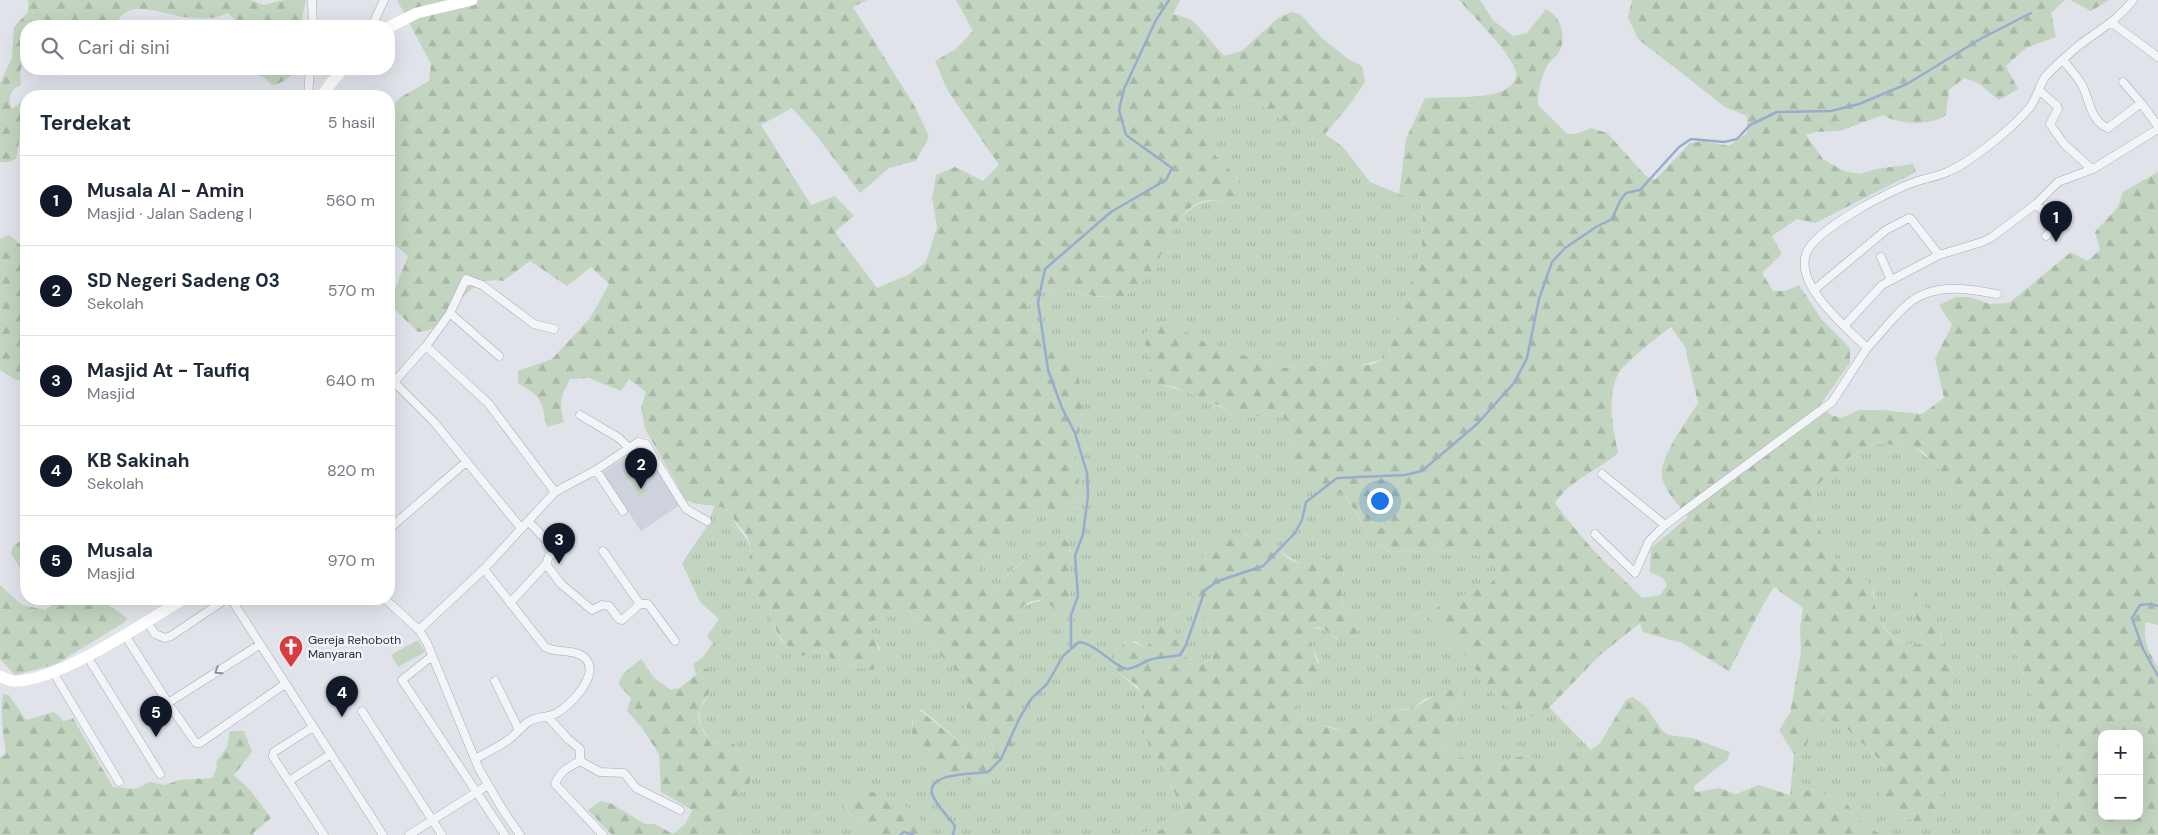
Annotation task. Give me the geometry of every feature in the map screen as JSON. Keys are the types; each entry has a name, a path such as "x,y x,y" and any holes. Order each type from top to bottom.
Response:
{"main road":[{"path":"395,24 417,13 472,0"},
{"path":"326,90 338,75"},
{"path":"0,676 13,681 40,677 53,672 125,635 174,605"}],"street":[{"path":"312,0 313,20"},
{"path":"375,20 384,0"},
{"path":"1867,348 1825,307 1814,290 1808,279 1804,262 1810,245 1817,237 1859,209 1914,182 1948,172 1985,148 2018,121 2031,106 2045,78 2070,52 2112,23 2133,0"},
{"path":"2112,23 2158,57"},
{"path":"2063,60 2083,86 2091,112 2104,127 2108,128 2142,103"},
{"path":"308,90 310,75"},
{"path":"1845,325 1882,285 1939,255 1982,242 2036,204 2058,182 2092,170 2158,128 2142,103 2123,82"},
{"path":"2040,91 2058,109 2050,124 2058,136 2092,170"},
{"path":"2036,204 2052,222 2054,228 2046,236"},
{"path":"1814,290 1886,230 1908,218 1911,218 1939,255"},
{"path":"1880,257 1891,280"},
{"path":"395,376 426,346 450,312 464,281 468,279 482,285 534,324 554,329"},
{"path":"1595,534 1635,573 1649,541 1665,525 1832,402 1867,348 1915,299 1931,293 1964,288 1998,294"},
{"path":"450,312 499,356"},
{"path":"426,346 488,403 555,492"},
{"path":"395,384 421,407 521,528"},
{"path":"580,415 619,438 630,448"},
{"path":"419,630 484,569 555,492 596,470 638,442 646,444 686,509 707,521"},
{"path":"395,524 466,462"},
{"path":"596,470 623,511"},
{"path":"1602,474 1665,525"},
{"path":"510,603 546,564 548,556 557,550 528,521"},
{"path":"603,551 640,604"},
{"path":"546,564 561,584 592,610 602,606 609,606 619,619 622,620 640,604 648,604 676,641"},
{"path":"475,759 509,739 529,721 548,717 559,712 580,694 588,678 589,670 587,661 577,653 554,651 545,647 484,569"},
{"path":"147,622 155,634 165,638 171,636 217,605"},
{"path":"235,605 383,835"},
{"path":"392,605 419,630 432,656 475,759 488,785 520,835"},
{"path":"125,635 194,742 200,743 284,684"},
{"path":"168,704 259,645"},
{"path":"87,656 160,774"},
{"path":"432,656 403,677 402,680 505,835"},
{"path":"53,672 119,782"},
{"path":"495,681 519,730"},
{"path":"362,712 442,835"},
{"path":"548,717 580,749 580,761"},
{"path":"313,727 273,754 324,835"},
{"path":"290,781 331,754"},
{"path":"580,761 600,772 624,773 636,788 680,810"},
{"path":"580,761 564,769 558,776 555,784 603,835"},
{"path":"408,835 488,785"}],"shaded area":[{"path":"641,447 680,505 641,531 602,473"}],"green space":[{"path":"28,0 251,0 263,5 284,0 306,0 302,20 236,20 228,13 222,16 195,18 139,9 125,13 119,20 21,20 28,12"},
{"path":"397,0 867,0 853,7 915,107 929,136 916,161 889,168 860,193 816,135 792,108 761,125 811,205 835,196 854,216 835,232 877,288 908,275 926,262 937,227 932,198 936,175 955,167 983,181 999,165 948,91 935,61 956,49 973,31 956,0 1180,0 1173,14 1190,19 1224,56 1242,51 1278,18 1292,12 1300,14 1321,37 1348,59 1362,66 1365,82 1351,103 1325,134 1289,123 1255,101 1247,100 1213,115 1209,143 1211,151 1234,174 1242,188 1238,199 1232,204 1212,200 1196,204 1184,214 1174,227 1149,274 1125,296 1114,298 1054,290 1040,294 1028,308 1032,324 1037,330 1063,346 1077,366 1082,399 1082,414 1076,457 1079,483 1077,506 1067,510 1024,516 999,541 981,567 977,578 978,584 992,590 1026,558 1037,553 1052,541 1064,539 1071,554 1069,603 1062,610 1036,600 1026,604 1017,613 1017,624 1021,631 1021,657 1015,681 1017,697 1014,743 1009,762 993,779 973,782 929,764 909,746 913,714 917,708 971,751 983,756 993,750 988,724 980,720 970,719 967,715 969,683 940,655 908,610 900,608 868,624 880,655 880,661 872,670 834,662 822,648 801,656 787,645 778,634 769,605 753,601 744,585 743,575 750,547 747,537 734,520 730,511 725,508 697,504 686,500 645,429 641,408 646,392 629,379 621,391 589,378 570,379 561,400 564,422 547,427 540,400 518,383 518,371 552,359 590,318 609,284 591,267 567,286 530,261 503,281 492,280 473,288 441,321 426,331 418,332 395,310 395,289 408,256 395,245 395,104 401,97 429,81 431,64"},
{"path":"1459,0 1480,0 1493,20 1513,36 1527,33 1546,9 1551,12 1559,22 1562,40 1559,52 1548,64 1544,73 1539,90 1538,105 1567,134 1576,134 1592,128 1607,133 1646,176 1655,180 1690,143 1703,141 1729,146 1747,133 1747,116 1725,107 1638,39 1628,17 1632,0 2065,0 2051,13 2056,37 2026,48 2006,66 2018,89 1999,100 1978,83 1964,78 1949,90 1946,115 1940,119 1915,123 1897,121 1883,115 1840,131 1815,132 1806,135 1823,159 1844,171 1860,174 1876,169 1913,164 1916,172 1815,223 1797,219 1772,236 1782,254 1762,273 1773,291 1785,291 1799,285 1822,320 1850,348 1850,363 1820,405 1831,415 1842,418 1859,410 1922,414 1944,398 1935,359 1952,325 1939,305 1956,297 1970,297 1990,304 2009,303 2071,252 2087,261 2100,250 2095,232 2118,207 2123,192 2158,172 2158,625 2146,622 2145,634 2149,651 2158,667 2158,835 2032,835 2049,815 2057,797 2062,779 2061,749 2031,694 2013,646 2009,619 2012,603 1990,560 1984,543 1936,465 1915,447 1873,443 1848,458 1839,472 1821,481 1813,495 1814,512 1824,542 1841,569 1858,573 1869,583 1878,619 1891,635 1904,644 1922,644 1919,625 1905,595 1909,588 1916,591 1922,605 1935,613 1942,643 1953,674 1949,702 1956,726 1958,744 1953,770 1944,787 1931,825 1880,812 1880,794 1885,776 1885,767 1844,726 1829,719 1820,719 1801,755 1794,754 1779,730 1790,713 1801,653 1800,628 1803,608 1774,587 1729,671 1682,643 1643,632 1640,623 1600,655 1540,717 1515,713 1498,700 1461,649 1444,636 1428,616 1443,603 1491,583 1500,570 1492,559 1460,550 1391,552 1371,538 1346,496 1340,493 1329,496 1306,485 1301,480 1290,451 1291,434 1286,419 1264,416 1242,420 1220,406 1174,387 1159,385 1153,379 1150,372 1150,357 1144,342 1144,334 1155,324 1164,322 1172,324 1206,343 1285,368 1331,364 1358,366 1373,364 1384,359 1388,353 1422,247 1423,197 1399,194 1406,139 1425,98 1469,97 1494,94 1513,83 1516,72 1513,64 1491,35","holes":["1671,327 1685,347 1698,403 1664,460 1662,478 1670,494 1688,517 1651,548 1650,572 1663,578 1667,585 1660,595 1642,598 1594,551 1555,503 1576,481 1618,453 1613,424 1612,395 1620,371 1650,343"]},
{"path":"2070,0 2109,0 2091,11"},
{"path":"20,21 21,85 12,91 10,101 12,109 20,103 20,137 16,159 0,162 0,83 12,58 14,27"},
{"path":"258,75 291,75 286,80 272,85"},
{"path":"1247,100 1255,101 1289,123 1325,134 1343,147 1370,182 1399,194 1423,197 1422,247 1388,353 1384,359 1358,366 1331,364 1285,368 1206,343 1172,324 1164,322 1155,324 1144,342 1150,357 1150,371 1159,385 1181,390 1202,398 1242,420 1264,416 1286,419 1291,434 1290,451 1346,497 1371,538 1390,552 1460,550 1492,559 1500,570 1491,583 1444,603 1429,616 1444,636 1461,649 1499,700 1540,717 1549,707 1591,750 1574,750 1541,761 1525,755 1503,764 1485,760 1469,760 1441,750 1442,742 1458,721 1453,707 1463,697 1462,689 1425,699 1412,708 1388,711 1356,729 1342,730 1322,725 1315,720 1304,721 1297,717 1295,710 1304,687 1316,676 1319,661 1312,647 1309,629 1321,629 1338,640 1358,621 1343,608 1341,584 1345,568 1323,558 1315,563 1301,563 1262,539 1244,533 1204,616 1208,624 1213,657 1200,665 1189,663 1186,660 1183,648 1154,624 1152,640 1149,646 1146,648 1135,641 1124,643 1116,651 1115,663 1117,671 1142,693 1146,705 1143,725 1149,746 1163,766 1185,817 1176,827 1129,835 935,835 909,810 893,799 858,790 844,804 849,813 865,826 870,835 740,835 730,823 731,801 749,784 751,774 744,757 734,744 724,744 710,740 701,726 699,710 712,690 704,668 696,674 693,664 702,658 713,643 707,636 719,619 700,602 682,563 707,526 715,505 730,511 747,539 751,552 744,572 757,601 769,605 776,632 785,644 792,648 812,653 818,648 822,648 830,658 838,662 852,666 875,668 880,648 871,635 868,624 900,608 908,610 940,655 969,683 970,695 965,707 970,719 980,720 988,724 993,751 983,756 971,751 921,709 912,719 912,733 910,737 929,764 973,782 994,779 1014,718 1017,697 1015,681 1020,666 1021,631 1017,624 1017,613 1028,604 1034,602 1069,603 1071,550 1045,546 1022,561 992,590 977,584 977,574 999,541 1024,516 1077,507 1079,483 1076,457 1082,414 1078,374 1063,346 1043,335 1032,324 1028,308 1040,294 1054,290 1115,298 1142,280 1151,271 1171,232 1186,213 1195,206 1206,202 1218,201 1232,204 1238,199 1242,188 1234,174 1211,151 1209,143 1213,115"},
{"path":"9,235 20,244 20,380 0,370 0,239"},
{"path":"1873,443 1915,447 1936,465 1984,543 1990,560 2012,603 2009,619 2013,646 2031,694 2061,749 2062,779 2057,797 2049,815 2032,835 1881,835 1855,817 1847,803 1812,789 1790,795 1794,754 1801,755 1820,719 1829,719 1844,726 1880,760 1885,768 1885,776 1880,794 1880,812 1931,825 1944,787 1953,770 1956,726 1949,702 1953,674 1941,635 1922,605 1916,591 1905,595 1919,625 1922,644 1903,644 1890,634 1879,621 1876,614 1874,592 1860,574 1841,569 1824,542 1814,512 1813,495 1821,480 1839,472 1848,458"},
{"path":"632,465 648,491 639,496 623,471"},
{"path":"1221,532 1261,538 1298,563 1313,562 1339,554 1343,561 1343,608 1358,621 1361,628 1355,637 1344,642 1323,629 1317,627 1309,629 1312,647 1320,669 1316,676 1304,687 1295,710 1297,717 1304,721 1315,720 1325,726 1343,730 1360,726 1386,712 1409,709 1448,690 1463,689 1463,697 1453,707 1458,721 1442,742 1441,750 1469,760 1485,760 1503,764 1525,755 1541,761 1574,750 1591,750 1600,743 1626,700 1633,697 1646,707 1662,730 1668,735 1692,738 1730,752 1727,760 1694,786 1694,790 1697,792 1719,788 1736,794 1759,785 1790,795 1812,789 1847,803 1855,817 1881,835 1129,835 1176,827 1185,817 1163,766 1149,746 1143,725 1146,705 1142,693 1137,686 1117,671 1115,663 1116,651 1124,643 1131,641 1146,648 1153,639 1153,623 1165,622 1176,633 1189,663 1200,665 1213,658 1208,624 1191,595 1198,569 1205,553"},
{"path":"20,542 20,567 11,554 13,546"},
{"path":"0,585 20,605 45,610 51,605 109,605 127,618 125,622 56,664 15,675 0,659"},
{"path":"418,640 425,652 398,667 391,655"},
{"path":"641,659 654,678 671,690 680,688 704,668 711,674 715,683 699,711 701,727 705,735 713,741 722,744 734,744 747,763 751,774 749,784 731,801 730,820 740,835 612,835 588,810 601,801 612,804 645,824 655,824 673,834 686,823 692,810 661,792 659,754 642,728 627,711 631,698 618,684 624,673"},
{"path":"3,694 9,695 26,720 54,712 64,721 73,718 113,787 136,789 150,782 165,785 179,780 212,778 217,768 216,762 227,747 230,731 244,731 252,752 234,775 250,790 271,818 253,833 254,835 0,835 0,757 6,754 2,717"},
{"path":"858,790 882,795 901,804 918,817 935,835 870,835 864,825 851,815 844,805 843,799"}],"waterway":[{"path":"1071,648 1071,615 1078,596 1075,556 1083,534 1088,496 1087,473 1075,433 1062,408 1048,370 1038,302 1045,269 1111,212 1166,180 1172,168 1126,135 1119,110 1124,89 1156,20 1169,0"},
{"path":"953,835 955,826 934,798 932,787 944,778 988,772 1001,759 1019,719 1031,699 1047,684 1063,656 1079,642 1092,647 1117,665 1127,669 1149,660 1180,655 1186,645 1205,590 1218,581 1263,566 1295,533 1302,520 1306,502 1337,478 1405,475 1422,471 1477,424 1514,383 1527,358 1539,299 1552,262 1565,248 1596,227 1612,219 1626,193 1640,190 1679,147 1691,139 1724,142 1737,139 1750,125 1777,112 1831,111 1859,104 1907,84 1982,38 2031,13"},
{"path":"2158,606 2151,604 2140,605 2132,618 2143,649 2158,676"},
{"path":"900,835 904,832 913,835"}],"place":[{"name":"Musala Al - Amin","path":"2056,242"},
{"name":"SD Negeri Sadeng 03","path":"641,489"},
{"name":"Masjid At - Taufiq","path":"559,564"},
{"name":"Gereja Rehoboth Manyaran","path":"291,668"},
{"name":"KB Sakinah","path":"342,717"},
{"name":"Musala","path":"156,737"}]}
